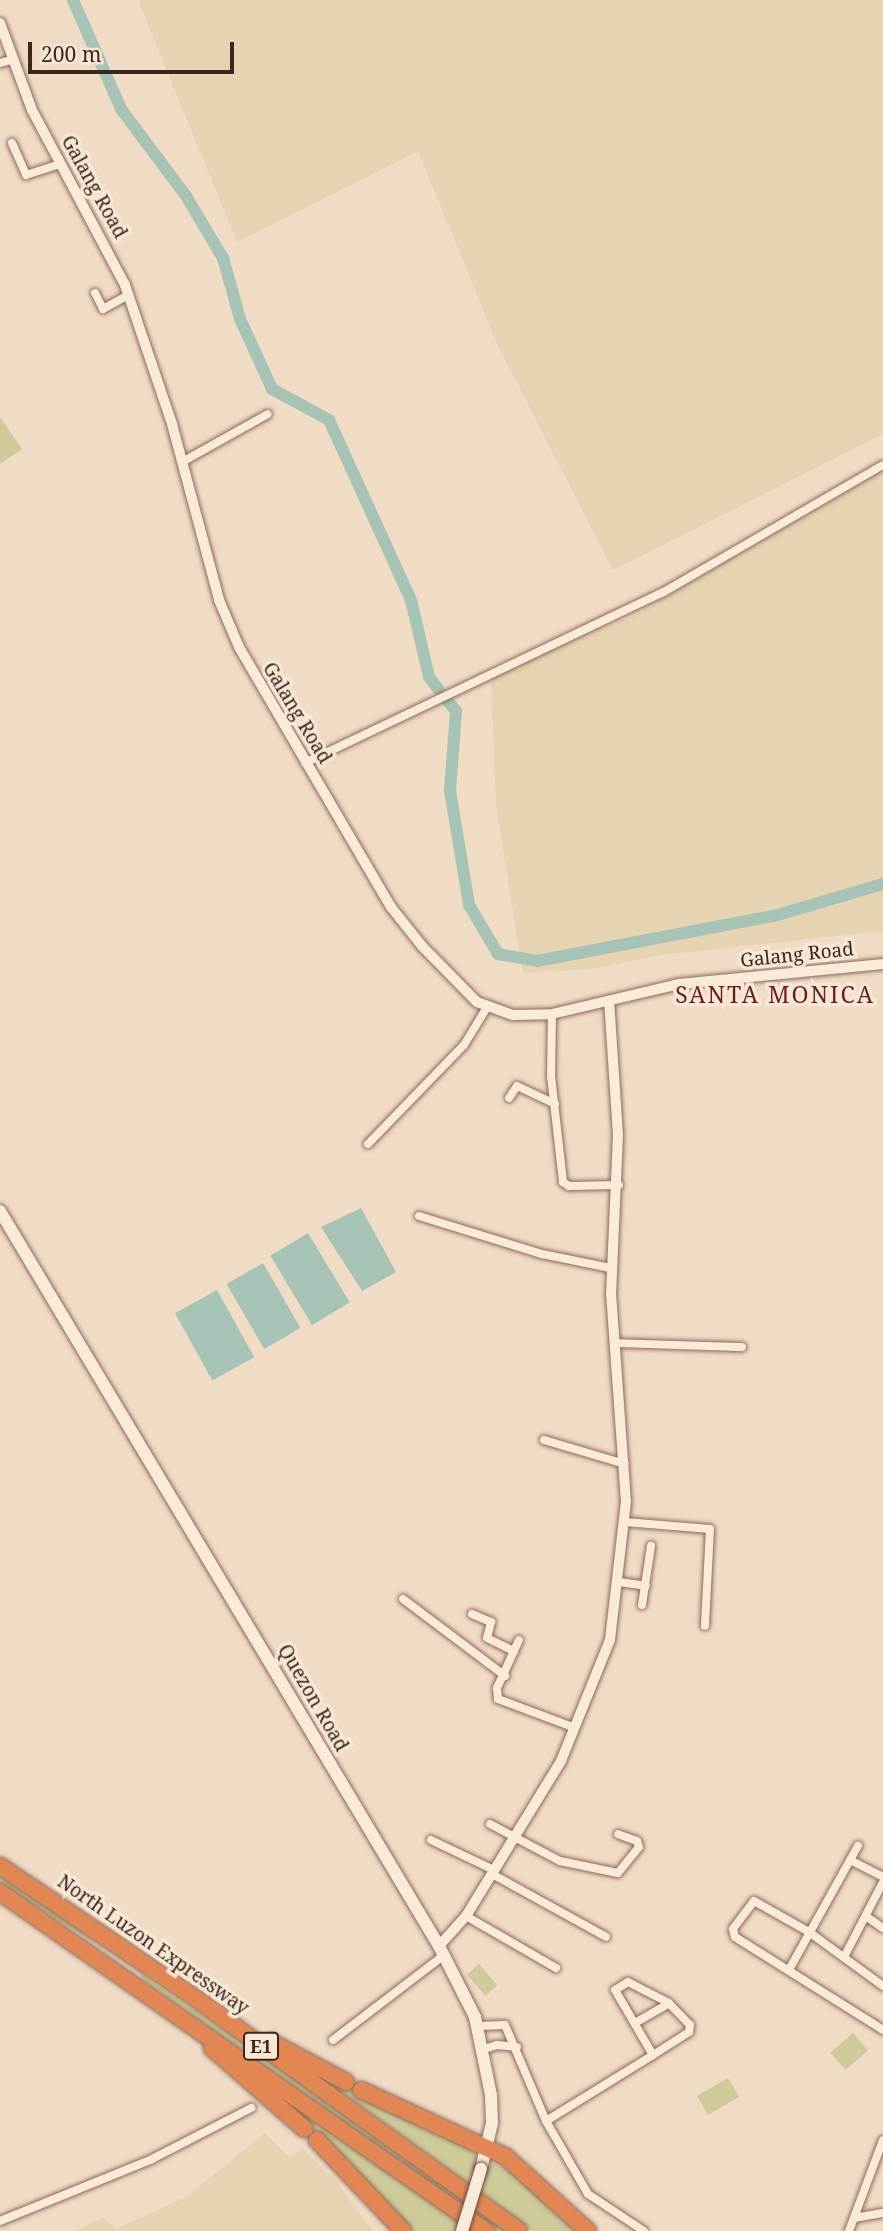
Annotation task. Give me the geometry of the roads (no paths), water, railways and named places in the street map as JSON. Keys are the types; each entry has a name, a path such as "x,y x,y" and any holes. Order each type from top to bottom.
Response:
{"highway":[{"name":"North Luzon Expressway","path":"0,1866 194,1998 519,2231"},
{"name":"E1","path":"0,1892 486,2231"},
{"path":"52,1926 69,1944 200,2038 311,2135 403,2231"},
{"path":"194,1998 346,2082"},
{"path":"361,2090 488,2148 522,2169 588,2231"}],"main road":[{"name":"Quezon Road","path":"0,1212 441,1951 478,2026 484,2049 492,2123 488,2148 462,2231"}],"street":[{"name":"Galang Road","path":"0,23 6,61 59,164 115,261 182,461 219,600 250,669 391,907 430,954 486,1009 513,1015 552,1014 679,984 883,964"},
{"path":"12,143 26,175 59,164"},
{"path":"94,293 103,309 128,295"},
{"path":"182,461 268,414"},
{"path":"305,763 662,593 883,465"},
{"path":"333,2040 441,1951 466,1916 561,1761 610,1640 625,1521 625,1464 614,1343 611,1268 618,1185 618,1096 609,1001"},
{"path":"368,1144 464,1045 486,1009"},
{"path":"552,1014 555,1104 564,1182 569,1186 618,1185"},
{"path":"509,1098 517,1086 555,1104"},
{"path":"419,1216 542,1254 611,1268"},
{"path":"614,1343 742,1347"},
{"path":"544,1440 625,1464"},
{"path":"625,1521 710,1529 705,1626"},
{"path":"642,1605 651,1546"},
{"path":"619,1582 646,1586"},
{"path":"403,1599 505,1676"},
{"path":"472,1614 491,1622 487,1638 514,1651"},
{"path":"519,1640 505,1676 497,1688 498,1699 575,1728"},
{"path":"490,1824 560,1861 618,1873 639,1847 637,1841 618,1834"},
{"path":"431,1840 606,1937"},
{"path":"790,1968 858,1846"},
{"path":"844,1957 867,1917 883,1880 850,1860"},
{"path":"883,1986 809,1933 754,1901 733,1929 735,1937 790,1968 883,2030"},
{"path":"466,1916 556,1968"},
{"path":"867,1917 883,1928"},
{"path":"546,2122 690,2032 690,2025 669,2003 628,1982 615,1990 653,2055"},
{"path":"635,2023 669,2003"},
{"path":"478,2026 502,2023 517,2047 546,2122 588,2194 644,2231"},
{"path":"484,2049 497,2045 517,2047"},
{"path":"0,2221 139,2165 251,2108"},
{"path":"849,2231 883,2140"},
{"path":"854,2218 883,2213"}],"waterway":[{"path":"73,0 121,109 186,196 223,258 240,319 272,389 329,420 411,600 429,677 438,689"},
{"path":"446,699 456,711 450,791 469,905 498,954 537,961 774,916 883,884"}],"district":[{"name":"SANTA MONICA","path":"775,994"}]}
